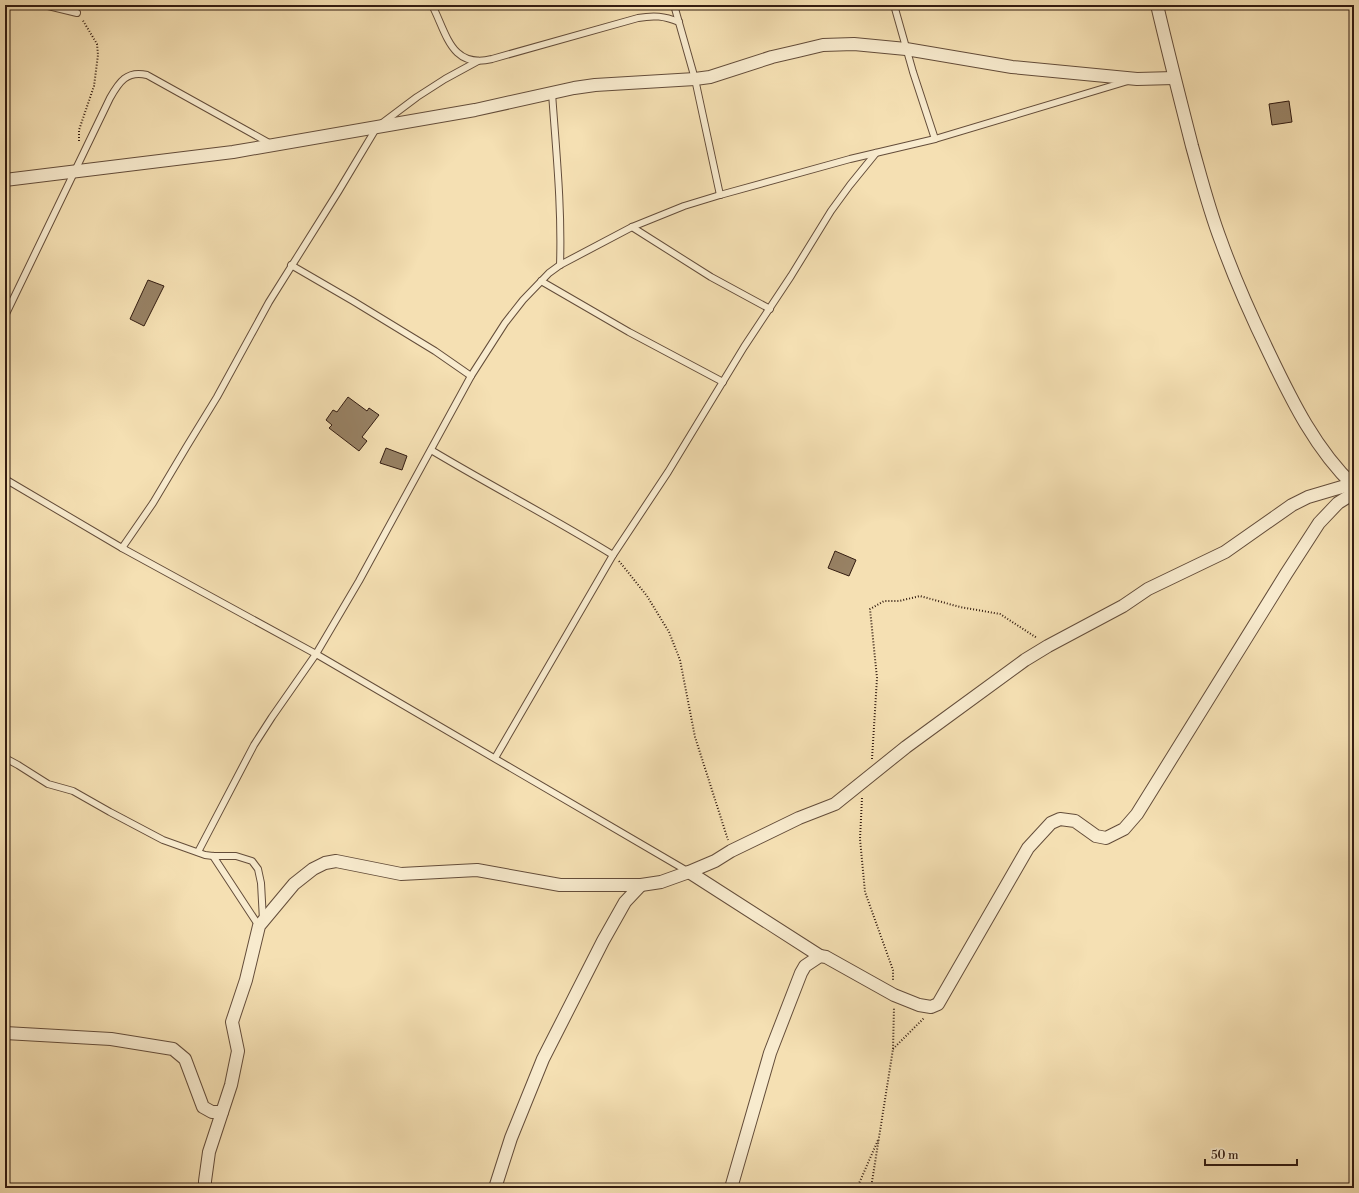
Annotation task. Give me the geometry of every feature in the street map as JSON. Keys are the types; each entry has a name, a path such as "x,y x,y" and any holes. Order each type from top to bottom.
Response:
{"street":[{"path":"1157,5 1174,78 1208,205 1221,242 1255,323 1282,381 1316,440 1353,488"},
{"path":"5,180 201,157 475,110 595,85 695,80 716,75 772,57 823,46 854,44 878,45 1012,67 1137,78 1174,78"},
{"path":"205,1188 209,1152 231,1085 238,1051 232,1022 246,980 261,922 294,884 313,869 325,863 336,861 401,874 477,870 560,885 642,885 661,882 689,872 715,861 731,851 799,818 835,804 912,742 1025,660 1048,646 1123,606 1148,589 1225,552 1292,505 1308,497 1353,488"},
{"path":"689,872 820,956 826,957 894,995 931,1008 938,1004 1028,848 1051,822 1060,819 1075,821 1096,836 1106,838 1124,829 1137,814 1319,523 1353,488"},
{"path":"494,1188 511,1138 543,1058 602,941 625,902 642,885"},
{"path":"731,1188 770,1053 801,973 805,966 820,956"},
{"path":"5,1033 111,1039 173,1049 184,1059 203,1107 212,1112 222,1112"}],"lane":[{"path":"44,5 77,13"},
{"path":"432,5 452,48 457,54 464,58 478,61 492,59 652,15 666,17 679,22"},
{"path":"674,5 695,80 720,195"},
{"path":"894,5 906,49 935,139"},
{"path":"122,548 153,503 210,409 291,265 378,127 417,97 445,79 478,61"},
{"path":"5,316 83,154 115,89 121,80 130,75 139,73 147,75 273,145"},
{"path":"198,852 254,745 316,654 359,581 471,376 505,323 523,300 549,273 560,265 632,227 684,206 876,153 935,139 1137,78"},
{"path":"552,93 560,200 560,265"},
{"path":"495,758 613,554 656,490 831,211 876,153"},
{"path":"632,227 711,277 770,309"},
{"path":"291,265 435,351 471,376"},
{"path":"541,281 623,328 723,382"},
{"path":"431,450 474,476 552,518 613,554"},
{"path":"5,479 122,548 316,654 689,872"},
{"path":"5,758 48,784 72,791 145,831 177,846 213,856 236,856 245,858 252,862 258,869 262,883 261,922"},
{"path":"213,856 261,922"}],"path":[{"path":"77,13 97,44 98,55 94,86 79,130 78,138 83,154"},
{"path":"613,554 647,596 669,632 680,660 695,737 731,851"},
{"path":"871,1188 893,1049 894,995 892,970 865,892 860,840 861,801 869,777 877,678 870,609 884,601 899,601 920,596 960,607 1000,614 1031,633 1048,646"},
{"path":"893,1049 927,1016 931,1008"},
{"path":"857,1188 879,1137"}],"building":[{"path":"1289,101 1292,122 1272,125 1269,104"},
{"path":"148,280 164,286 144,326 130,319"},
{"path":"348,397 367,411 369,408 379,415 362,437 367,441 359,451 329,428 332,425 326,420 333,410 337,412"},
{"path":"386,448 407,456 402,470 380,463"},
{"path":"835,551 856,560 849,576 828,568"}]}
